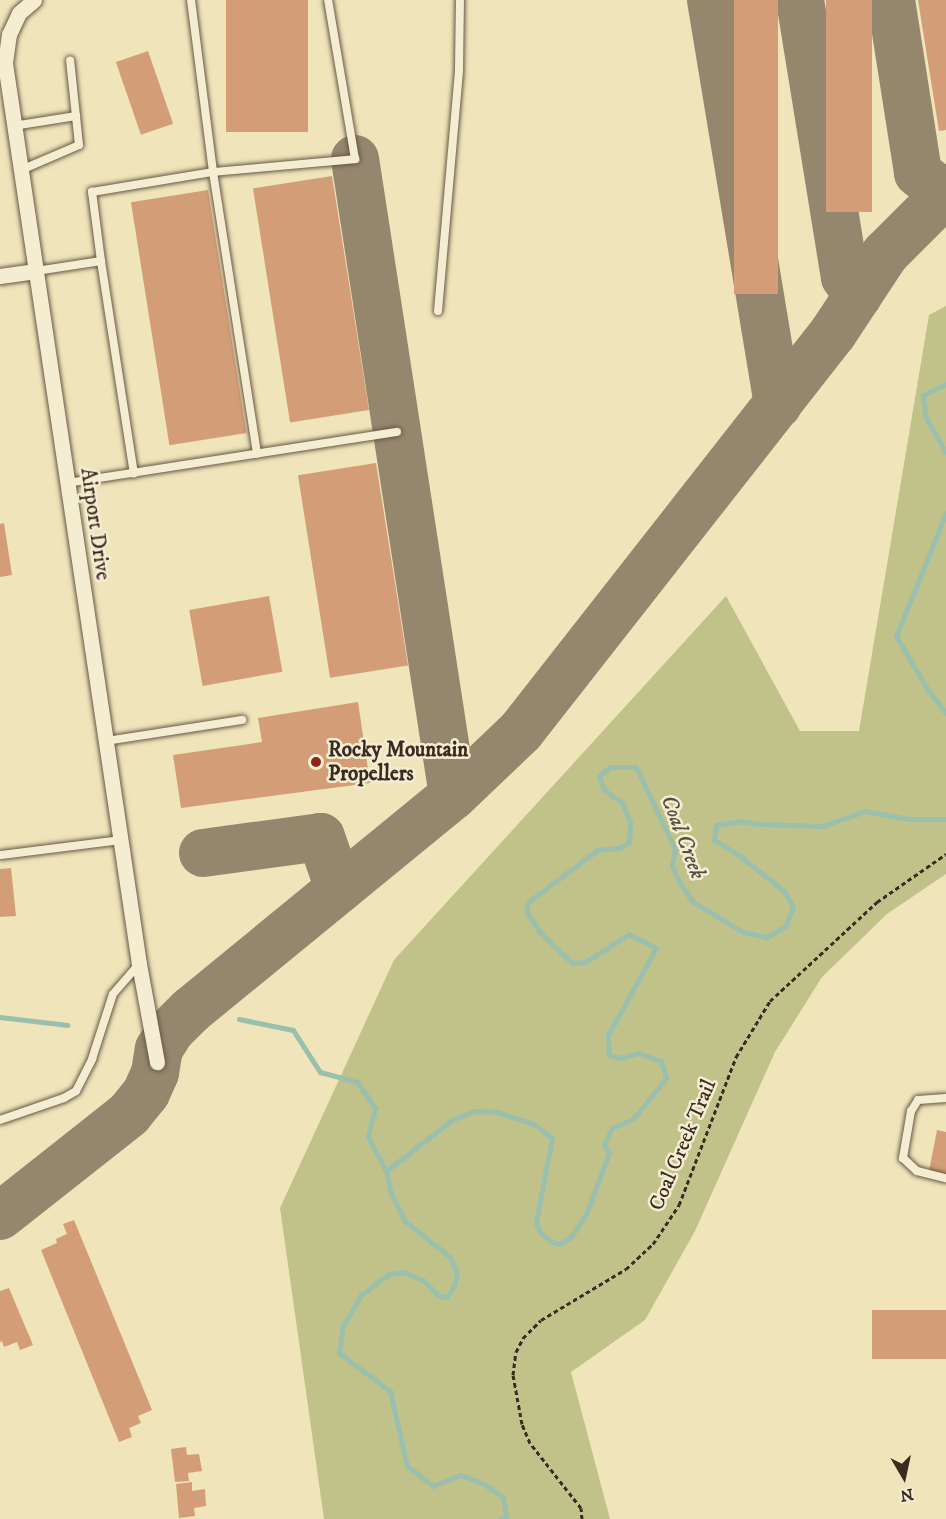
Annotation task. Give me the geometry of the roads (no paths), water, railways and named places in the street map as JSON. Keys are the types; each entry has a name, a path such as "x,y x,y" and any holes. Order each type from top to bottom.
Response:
{"street":[{"name":"Airport Drive","path":"34,0 19,13 9,34 5,52 13,126 139,964 157,1062"},
{"path":"0,276 36,271"}],"lane":[{"path":"191,0 213,172 256,454"},
{"path":"135,473 92,192 213,172 355,159 328,0"},
{"path":"438,311 459,69 460,0"},
{"path":"20,170 79,145 70,60"},
{"path":"13,126 76,116"},
{"path":"36,271 102,261"},
{"path":"67,483 397,432"},
{"path":"106,741 242,720"},
{"path":"0,855 121,840"},
{"path":"0,1120 64,1098 76,1091 92,1059 113,993 139,964"},
{"path":"946,1098 918,1100 911,1111 903,1158 917,1171 946,1178"}],"waterway":[{"name":"Coal Creek","path":"946,384 923,395 926,418 946,452"},
{"name":"Coal Creek","path":"946,513 896,636 928,690 946,713"},
{"name":"Coal Creek","path":"501,1519 506,1516 503,1497 484,1484 461,1475 433,1486 407,1466 390,1391 339,1353 343,1326 361,1295 389,1274 404,1272 424,1281 439,1296 447,1297 454,1286 457,1273 450,1257 405,1221 391,1194 386,1171 452,1120 474,1111 497,1112 534,1124 552,1138 536,1222 540,1232 550,1241 559,1244 571,1237 586,1214 609,1153 604,1145 612,1128 634,1118 666,1078 661,1061 638,1053 622,1058 609,1055 608,1035 656,948 629,934 585,962 572,963 540,932 527,913 527,903 597,850 620,848 629,842 630,822 622,803 604,790 599,776 610,767 636,767 675,849 672,865 678,880 693,902 743,932 767,937 785,926 793,908 785,892 740,856 714,840 716,825 740,821 823,826 865,811 908,819 946,819"},
{"path":"0,1017 68,1025"},
{"path":"239,1019 293,1030 320,1072 357,1082 375,1108 368,1137 386,1171"}],"place":[{"name":"Rocky Mountain Propellers","path":"316,762"}]}
